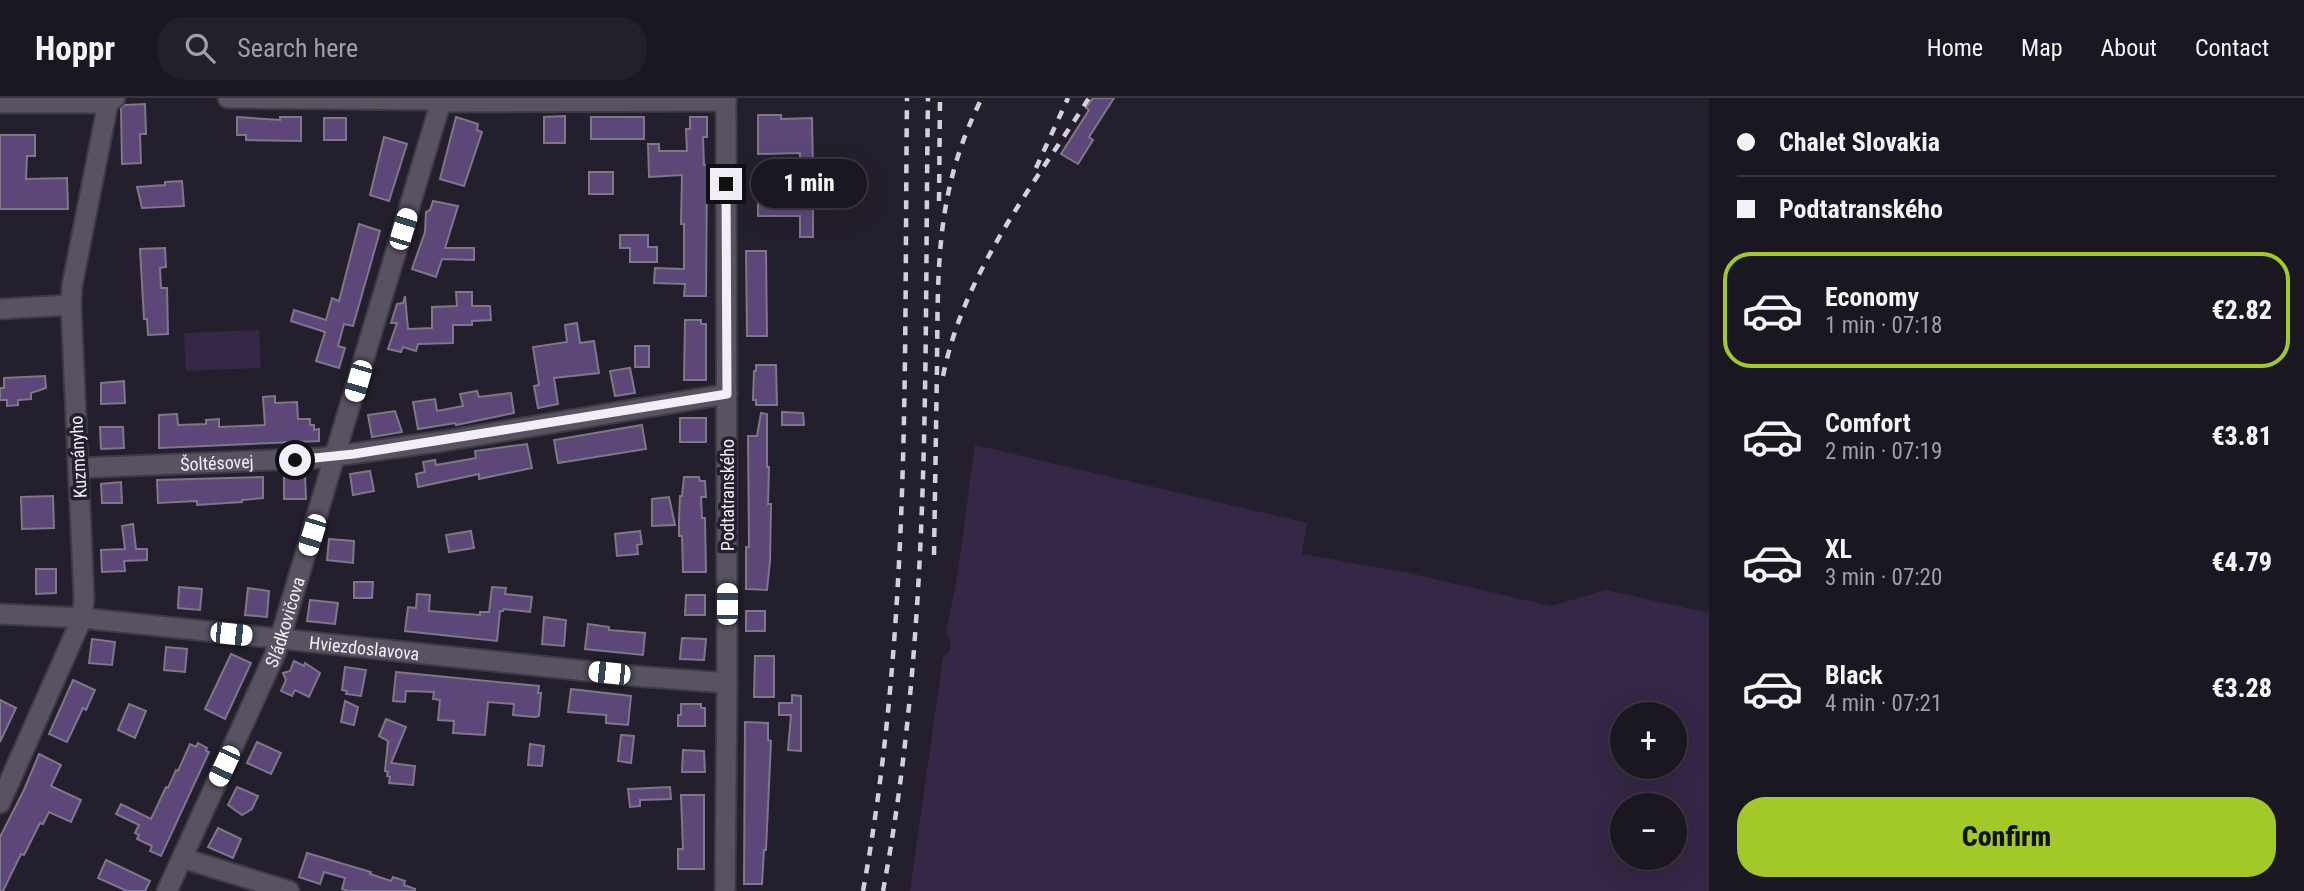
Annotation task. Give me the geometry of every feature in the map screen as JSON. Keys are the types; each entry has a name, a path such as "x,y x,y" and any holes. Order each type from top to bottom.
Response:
{"street":[{"path":"228,98 726,100"},
{"path":"0,103 95,103 110,99"},
{"name":"Kuzmányho","path":"0,803 82,618 72,286 110,99"},
{"name":"Sládkovičova","path":"167,891 276,652 441,100"},
{"name":"Podtatranského","path":"725,891 726,100"},
{"path":"0,309 71,305"},
{"name":"Šoltésovej","path":"79,468 336,457 727,394"},
{"name":"Hviezdoslavova","path":"0,614 82,618 635,676 727,683"},
{"path":"182,858 289,891"}],"shaded area":[{"path":"259,330 261,368 186,371 184,333"},
{"path":"975,445 1307,523 1302,554 1409,573 1551,606 1606,590 1709,613 1709,891 910,891 943,657 950,651 951,642 946,632 957,578"}],"building":[{"path":"1093,98 1114,98 1089,137 1093,140 1078,164 1061,154 1089,110 1086,108"},
{"path":"145,104 146,134 140,134 141,163 122,164 121,108 125,105"},
{"path":"758,115 781,115 781,119 812,118 813,167 800,167 800,153 758,154"},
{"path":"565,116 565,143 544,143 544,117"},
{"path":"237,117 280,120 280,117 301,117 301,141 246,140 246,135 237,135"},
{"path":"456,117 478,124 477,130 482,132 464,186 440,179"},
{"path":"591,117 644,117 644,139 591,139"},
{"path":"690,117 707,117 707,137 703,137 704,165 707,165 706,296 684,296 685,284 654,283 655,268 684,269 682,175 649,177 648,144 659,144 659,151 687,151 686,129 690,129"},
{"path":"324,118 346,118 346,140 324,140"},
{"path":"0,135 35,135 35,156 27,156 26,179 67,178 68,209 0,209"},
{"path":"384,137 407,144 389,201 370,195"},
{"path":"589,172 613,172 613,194 589,194"},
{"path":"758,177 781,177 781,190 813,190 813,237 800,237 800,216 758,216"},
{"path":"182,181 184,206 142,208 137,187"},
{"path":"433,201 458,206 445,248 474,248 474,260 442,259 436,277 412,269 425,232 426,212 430,210"},
{"path":"359,224 380,231 353,326 344,324 338,346 345,348 339,368 316,361 325,332 291,321 294,310 326,320 332,298 339,301"},
{"path":"620,235 648,235 648,247 657,247 657,262 630,262 630,248 620,248"},
{"path":"165,248 166,267 160,268 161,288 167,288 168,334 148,335 147,319 144,319 140,249"},
{"path":"746,251 766,251 767,336 747,336"},
{"path":"456,292 472,292 472,306 490,306 491,320 472,321 472,325 453,325 453,343 418,344 416,351 403,347 401,352 388,349 397,323 391,323 397,304 403,303 405,296 408,329 432,328 432,307 457,306"},
{"path":"685,320 701,320 701,324 706,324 706,380 684,380"},
{"path":"577,323 580,343 594,341 599,373 554,378 558,404 538,408 534,386 539,385 533,347 567,342 565,325"},
{"path":"635,346 649,346 649,367 635,367"},
{"path":"756,365 776,365 777,405 756,405 756,400 753,400"},
{"path":"630,368 635,393 615,396 610,371"},
{"path":"45,376 46,388 31,393 31,399 18,400 18,405 7,406 7,400 0,400 0,388 4,388 4,378"},
{"path":"124,381 125,403 101,404 101,383"},
{"path":"477,391 479,397 511,393 514,413 456,425 418,429 413,402 435,399 437,411 463,406 460,394"},
{"path":"275,396 275,403 297,402 298,419 310,419 314,430 319,429 319,441 159,448 159,415 177,414 178,425 206,424 206,420 219,419 219,427 265,425 263,397"},
{"path":"395,411 402,432 372,437 368,415"},
{"path":"782,412 803,413 804,425 782,425"},
{"path":"761,413 767,414 768,504 771,504 767,590 746,589 746,547 749,547 748,436 757,436"},
{"path":"680,418 706,418 706,442 680,442"},
{"path":"642,425 646,449 558,463 554,440"},
{"path":"100,427 123,427 124,448 101,449"},
{"path":"527,444 532,468 479,479 479,474 418,487 416,474 425,472 423,462 435,460 436,465 476,458 475,451"},
{"path":"370,471 374,491 353,495 350,474"},
{"path":"305,476 306,499 284,499 284,477"},
{"path":"263,477 263,498 197,505 197,501 158,503 157,480"},
{"path":"684,477 699,477 700,481 705,481 706,497 701,497 702,518 705,518 706,572 683,572 679,520"},
{"path":"121,482 122,503 102,503 101,484"},
{"path":"53,496 54,528 22,529 21,497"},
{"path":"669,497 675,525 652,526 652,499"},
{"path":"133,524 136,549 147,549 147,560 124,561 125,571 102,572 101,550 125,549 122,526"},
{"path":"471,531 474,548 449,552 446,535"},
{"path":"640,531 642,544 637,545 638,554 617,556 615,534"},
{"path":"329,539 354,541 353,563 327,560"},
{"path":"36,569 56,569 56,593 36,594"},
{"path":"354,582 373,582 372,598 354,598"},
{"path":"179,587 202,589 200,610 178,608"},
{"path":"492,587 506,588 505,594 532,597 530,612 504,609 500,611 497,641 405,631 408,607 416,608 417,594 430,595 429,611 480,615 480,612 489,612"},
{"path":"248,588 269,591 267,617 245,615"},
{"path":"686,595 705,595 705,615 685,615"},
{"path":"310,600 338,603 335,624 307,621"},
{"path":"746,611 765,611 765,631 746,631"},
{"path":"544,617 566,620 564,646 542,644"},
{"path":"588,624 609,627 609,630 645,633 643,655 585,649"},
{"path":"682,638 706,639 704,660 680,659"},
{"path":"92,639 115,642 112,665 89,663"},
{"path":"166,647 187,649 185,672 164,670"},
{"path":"231,654 251,663 225,719 205,709"},
{"path":"755,656 774,656 774,697 754,697"},
{"path":"294,661 304,666 305,663 320,673 309,697 295,690 292,696 281,691 286,680 283,673 290,671"},
{"path":"345,667 366,670 361,696 346,694 347,691 342,690"},
{"path":"396,672 539,686 539,716 513,715 514,704 488,702 485,735 453,733 454,721 438,720 440,700 433,699 434,692 406,691 405,702 393,701"},
{"path":"73,680 95,690 67,742 49,734"},
{"path":"571,689 631,696 628,725 606,723 606,715 568,712"},
{"path":"792,695 801,696 801,751 788,750 791,715 779,715 779,703 792,703"},
{"path":"0,700 16,708 0,742"},
{"path":"345,701 358,707 354,725 341,722"},
{"path":"129,704 146,711 135,738 118,730"},
{"path":"681,704 701,704 701,708 705,708 705,726 678,726"},
{"path":"386,719 406,727 391,763 415,766 413,785 389,783 390,777 385,771 388,741 379,736"},
{"path":"745,722 768,723 768,740 771,741 762,884 744,884"},
{"path":"621,735 634,736 631,763 618,761"},
{"path":"257,742 281,753 271,774 247,763"},
{"path":"198,743 209,752 161,856 150,851 152,846 137,839 139,835 135,833 139,825 116,814 121,804 151,819 190,744 196,747"},
{"path":"530,744 544,746 542,766 528,765"},
{"path":"683,750 704,751 705,772 682,772"},
{"path":"39,754 61,765 51,786 81,800 71,822 49,812 43,824 40,823 24,855 21,854 3,891 0,891 0,837"},
{"path":"237,787 258,796 252,809 242,815 228,805"},
{"path":"670,787 671,799 640,800 640,806 630,807 628,789"},
{"path":"681,795 704,795 704,869 678,869 678,849 683,849"},
{"path":"218,828 241,839 233,858 208,847"},
{"path":"307,853 371,872 370,874 391,881 393,877 405,881 404,885 415,891 348,891 342,889 345,878 324,872 320,884 299,877"},
{"path":"106,860 150,881 145,891 127,891 98,878"}],"railway":[{"path":"863,891 879,793 897,595 902,496 907,98"},
{"path":"883,891 899,793 918,595 925,396 928,98"},
{"path":"939,201 940,98"},
{"path":"934,555 938,297 942,230 955,165 982,98"},
{"path":"1036,168 1068,98"},
{"path":"943,376 953,338 984,266 1024,197 1089,98"}],"route":[{"path":"295,460 444,441 727,394 726,184"}]}
